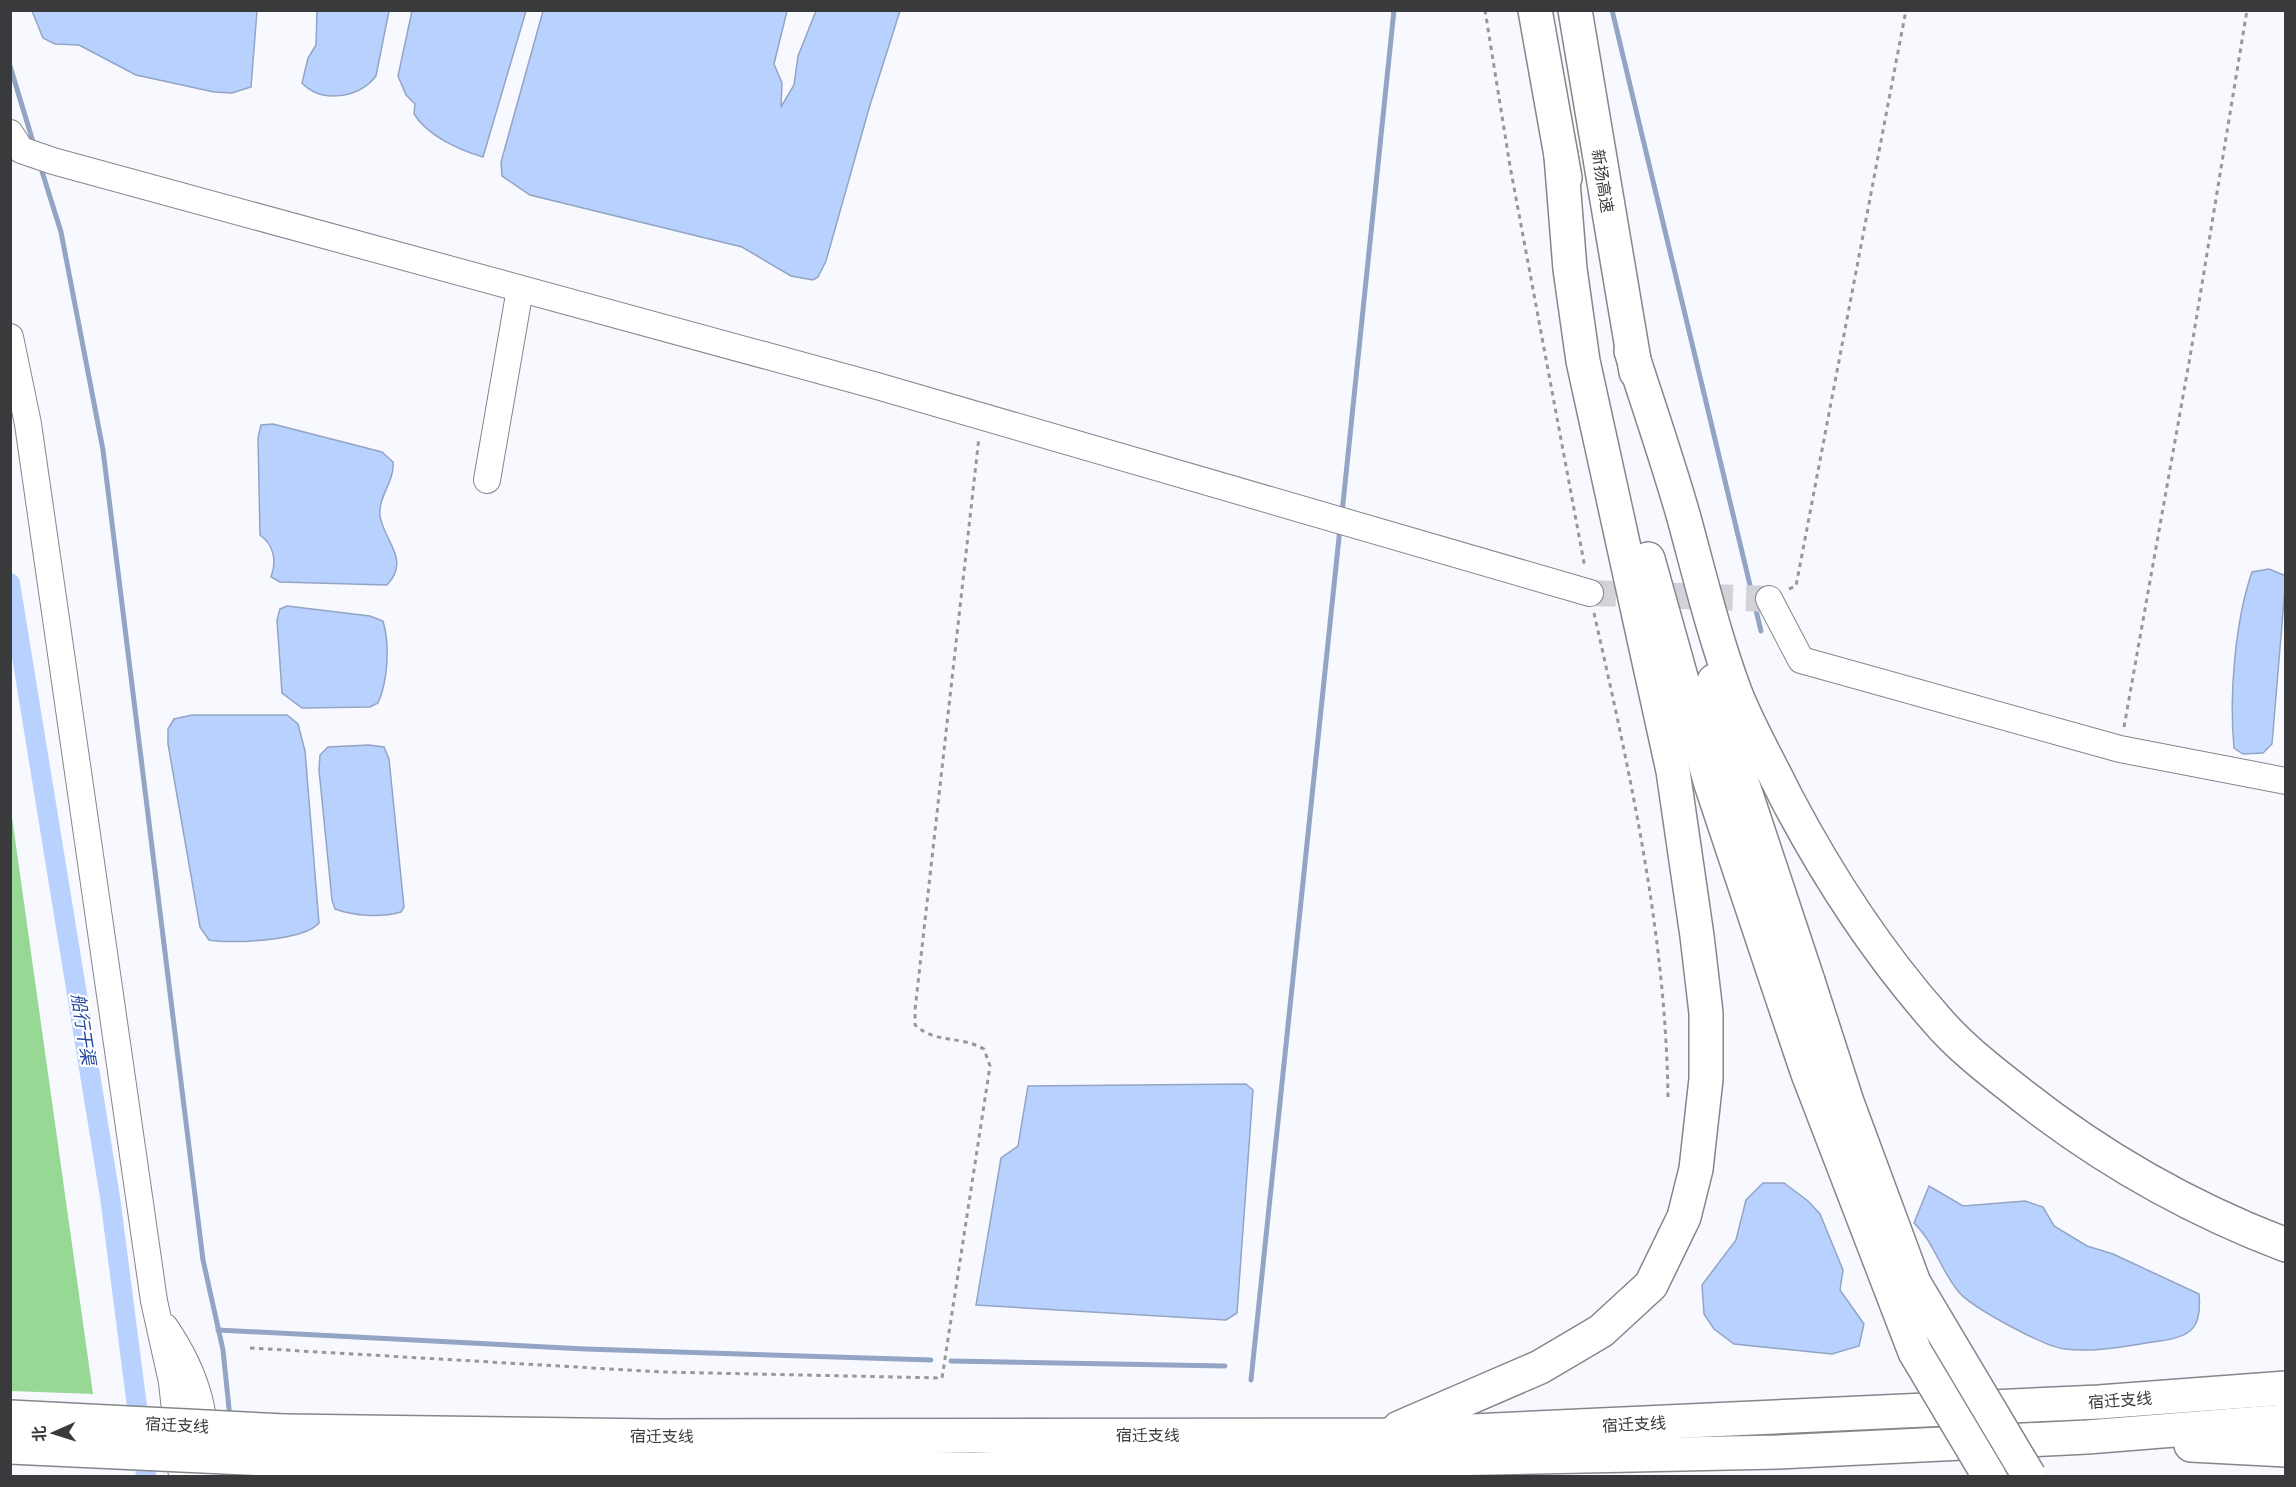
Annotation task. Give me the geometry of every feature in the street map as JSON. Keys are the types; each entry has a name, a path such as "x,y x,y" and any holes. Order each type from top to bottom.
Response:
{"highway":[{"path":"1535,10 1599,357 1651,573 1710,781 1793,982 1847,1102 1914,1283 2029,1476"},
{"name":"新扬高速","path":"1575,10 1631,351"},
{"path":"1385,1435 1540,1367 1601,1331 1651,1285 1684,1217 1696,1169 1706,1079 1707,1013 1697,936 1673,771 1583,361 1570,269 1561,156"},
{"path":"1631,351 1734,761 1793,982 1816,1093 1915,1352 1989,1476"},
{"path":"1631,351 1683,516 1716,638 1737,696 1810,842 1839,893 1886,960 1938,1021 1988,1068 2092,1149 2234,1226 2286,1245"},
{"name":"宿迁支线","path":"10,1447 286,1445 656,1437 1385,1435 2099,1402 2286,1388"},
{"name":"宿迁支线","path":"10,1417 286,1445 972,1469 1778,1452 2087,1437 2286,1421"},
{"path":"2087,1437 2286,1450"}],"street":[{"path":"10,133 21,150 37,156 981,415 1590,592"},
{"path":"487,480 520,289"},
{"path":"10,337 30,436 157,1316 172,1382 182,1476"},
{"path":"1769,599 1801,660 2120,749 2286,781"},
{"path":"157,1316 185,1356 196,1385 207,1441 208,1476"}],"path":[{"path":"1485,10 1509,166 1590,592 1633,787 1657,935 1667,1028 1668,1099"},
{"path":"1769,599 1796,586 1906,10"},
{"path":"2120,749 2190,357 2247,10"},
{"path":"250,1348 662,1372 942,1378 990,1066 984,1049 971,1042 927,1035 915,1025 915,1010 981,415"}],"green space":[{"path":"11,810 93,1394 11,1391"}],"water":[{"path":"32,11 257,11 251,87 232,93 214,92 136,75 79,45 55,44 43,38"},
{"path":"317,11 389,11 376,76 360,89 340,96 330,96 310,90 302,83 308,58 316,45"},
{"path":"412,11 526,11 483,157 445,141 427,129 414,114 415,104 406,95 398,76"},
{"path":"543,11 787,11 774,64 782,83 781,107 794,85 798,56 816,11 900,11 870,105 826,261 818,277 813,280 791,276 742,247 530,195 502,176 501,162"},
{"path":"273,424 382,452 393,462 392,476 380,509 382,525 394,550 397,567 387,585 280,582 271,577 274,565 273,554 265,539 260,535 258,438 261,425"},
{"path":"2269,569 2286,576 2272,744 2263,753 2243,754 2234,748 2232,705 2241,613 2252,572"},
{"path":"287,606 370,616 383,621 387,640 387,662 378,703 370,707 302,708 282,693 277,620 280,609"},
{"path":"192,715 287,715 298,724 305,751 319,923 311,929 299,934 267,940 233,942 209,940 200,927 168,744 168,729 174,719"},
{"path":"369,745 384,747 389,759 404,907 401,912 376,916 359,915 335,909 332,900 319,770 320,755 328,747"},
{"path":"1246,1084 1253,1090 1237,1313 1226,1320 976,1305 1001,1158 1018,1146 1028,1086"},
{"path":"1763,1183 1784,1183 1808,1201 1820,1214 1843,1270 1840,1290 1864,1324 1859,1346 1832,1354 1734,1344 1714,1329 1704,1314 1702,1285 1736,1240 1746,1200"},
{"path":"1929,1186 1963,1206 2025,1201 2043,1207 2054,1226 2087,1246 2113,1254 2199,1294 2199,1315 2193,1328 2180,1337 2171,1339 2077,1350 2055,1347 1992,1316 1958,1291 1927,1239 1914,1223"}],"waterway":[{"path":"1342,513 1394,10"},
{"path":"1612,10 1761,631"},
{"path":"10,66 34,145"},
{"path":"40,165 61,232 103,450 203,1260 223,1350 230,1418"},
{"path":"1251,1380 1340,528"},
{"name":"船行干渠","path":"10,583 110,1197 146,1476"},
{"path":"218,1330 585,1349 931,1360"},
{"path":"951,1361 1225,1366"}],"tunnel":[{"path":"1590,593 1769,599"}]}
